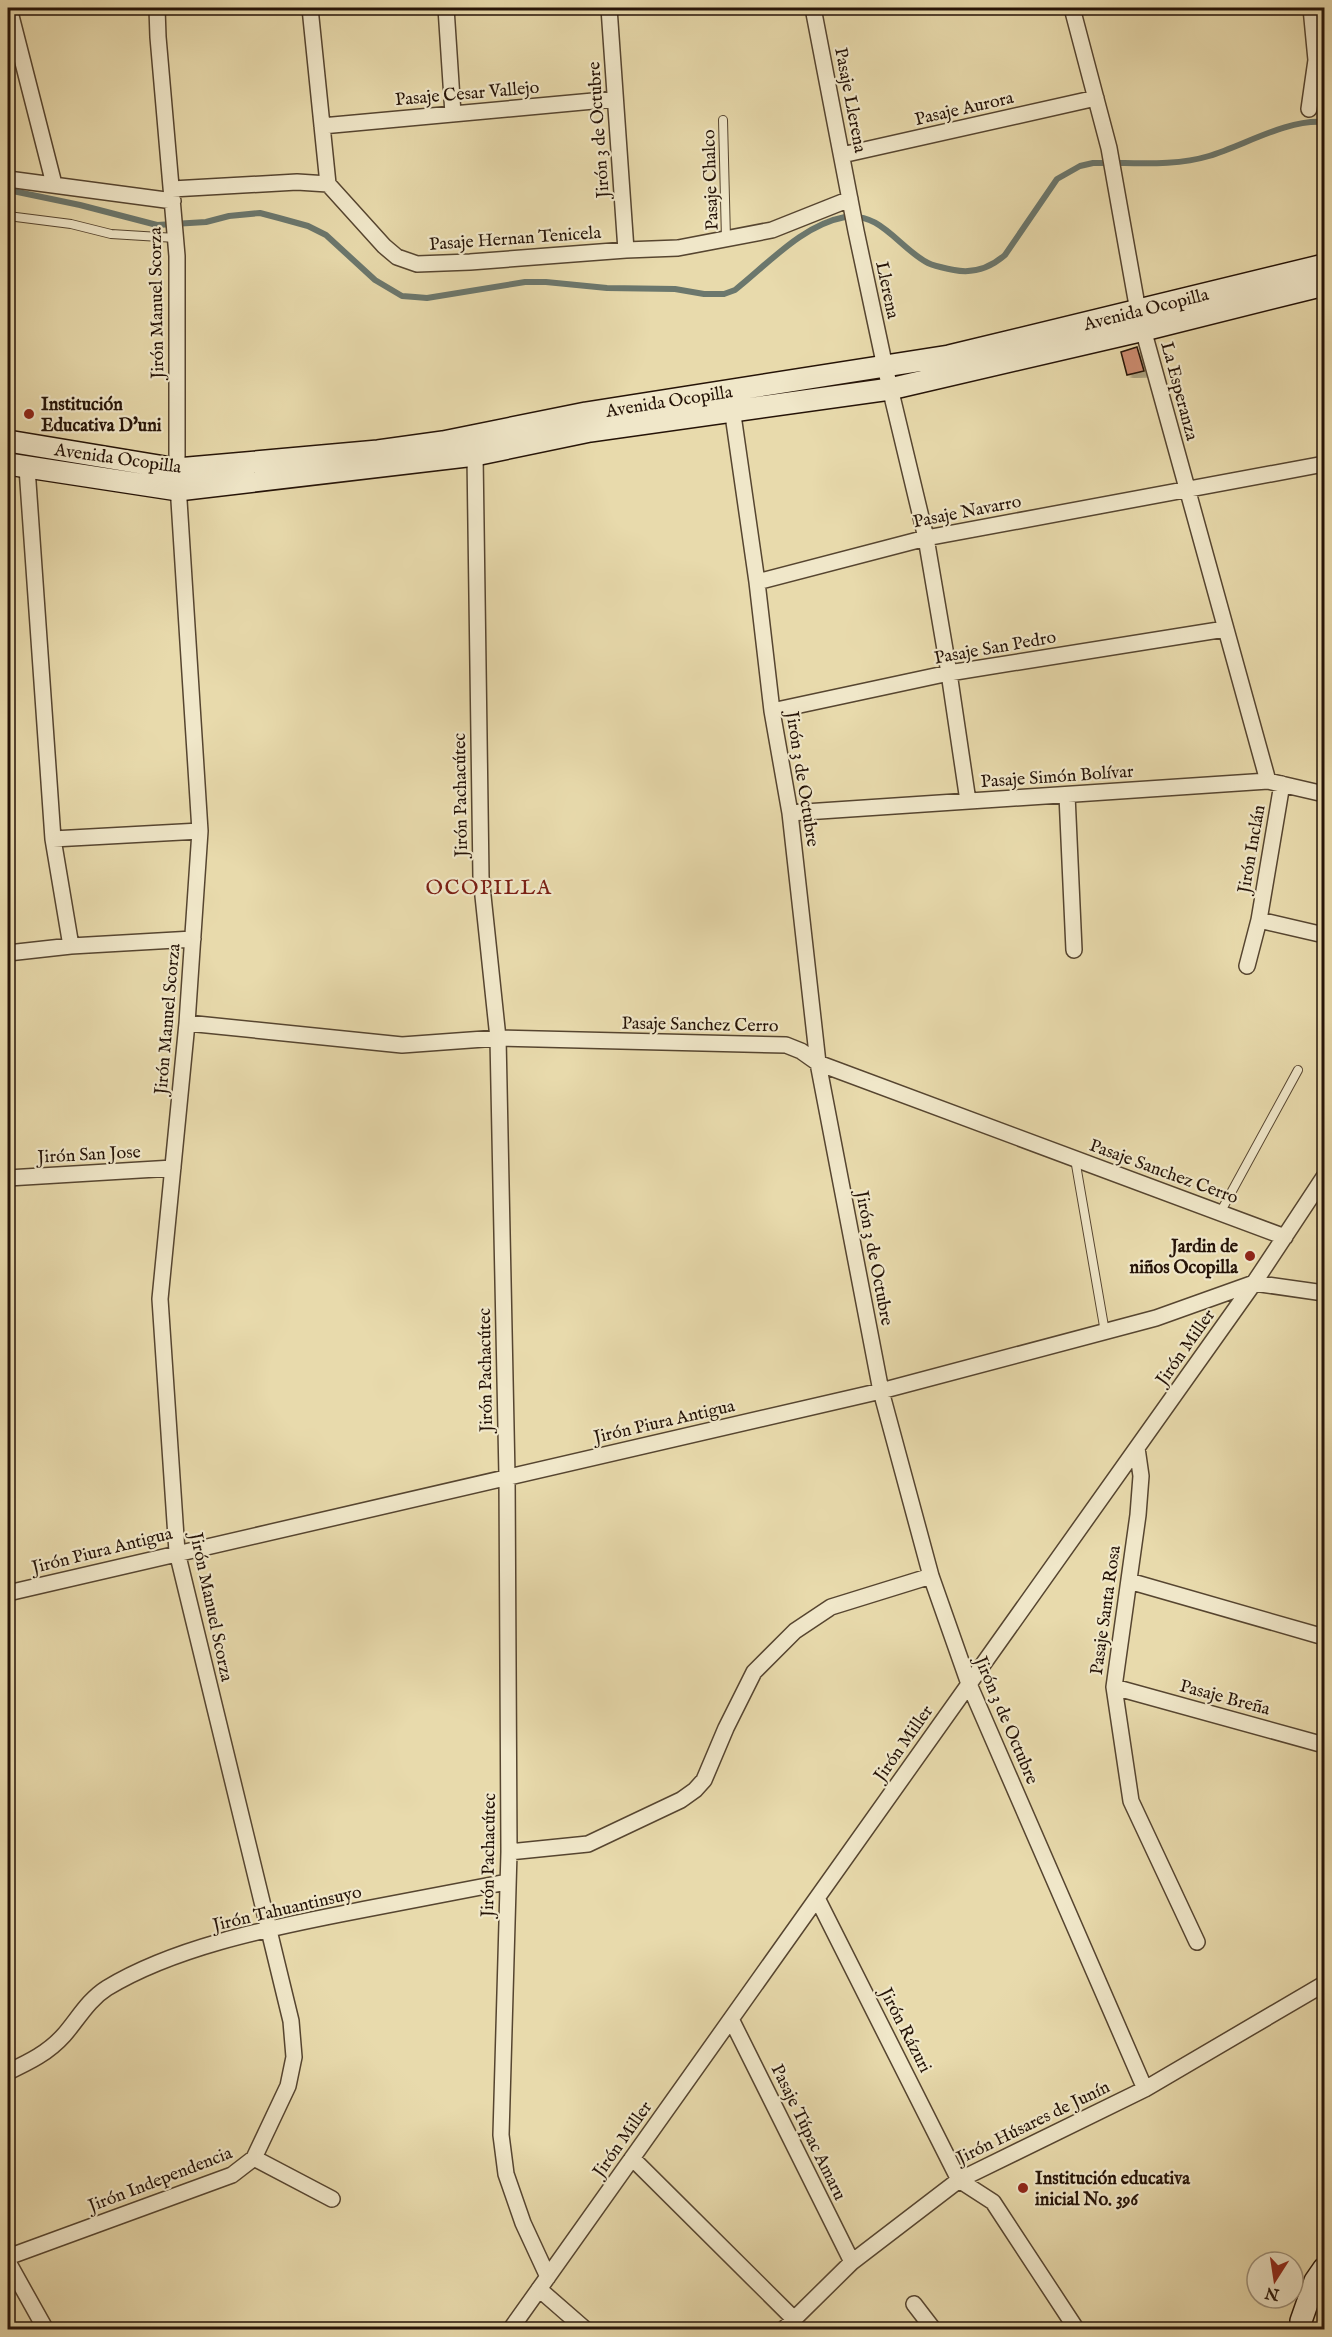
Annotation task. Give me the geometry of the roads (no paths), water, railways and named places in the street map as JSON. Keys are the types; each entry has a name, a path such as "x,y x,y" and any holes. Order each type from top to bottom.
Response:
{"street":[{"path":"9,8 54,184"},
{"name":"Jirón Manuel Scorza","path":"158,8 158,37 176,238 178,479 200,831 187,1023 160,1299 177,1552 291,2021"},
{"path":"8,179 140,198 172,199 297,182 328,184 310,8"},
{"path":"446,8 453,114"},
{"name":"Jirón 3 de Octubre","path":"609,8 626,250"},
{"name":"Pasaje Llerena","path":"813,8 850,199"},
{"name":"La Esperanza","path":"1072,8 1109,148 1141,321 1225,628 1275,782"},
{"path":"1308,109 1320,59 1311,8"},
{"name":"Pasaje Aurora","path":"842,155 1096,98"},
{"name":"Pasaje Cesar Vallejo","path":"322,126 615,99"},
{"name":"Pasaje Hernan Tenicela","path":"328,184 397,257 417,264 678,248 772,230 850,199"},
{"name":"Llerena","path":"850,199 890,389"},
{"name":"Avenida Ocopilla","path":"8,441 178,479 443,442 586,413 890,389 1141,321 1324,265"},
{"name":"Avenida Ocopilla","path":"17,466 178,479 475,454 885,368 1324,285"},
{"path":"890,389 926,538 950,673 968,801"},
{"name":"Jirón 3 de Octubre","path":"731,401 757,582 772,711 790,813 818,1064 881,1391 931,1576 969,1684 1145,2089"},
{"name":"Jirón Pachacútec","path":"475,454 481,877 498,1038 507,1476 509,1852 501,2135 506,2174 543,2283"},
{"name":"Pasaje Navarro","path":"757,582 926,538 1324,464"},
{"path":"17,466 52,839 71,946"},
{"name":"Pasaje San Pedro","path":"772,711 950,673 1225,628"},
{"name":"Pasaje Simón Bolívar","path":"790,813 1275,782 1324,794"},
{"name":"Jirón Inclán","path":"1247,966 1258,920 1275,782"},
{"path":"1067,795 1074,950"},
{"path":"52,839 200,831"},
{"path":"1258,920 1324,935"},
{"path":"8,953 71,946 193,939"},
{"name":"Pasaje Sanchez Cerro","path":"187,1023 402,1045 498,1038 786,1045 801,1051 818,1064 1285,1237"},
{"name":"Jirón San Jose","path":"8,1178 173,1168"},
{"name":"Jirón Miller","path":"510,2330 1254,1283 1324,1177"},
{"name":"Jirón Piura Antigua","path":"8,1593 177,1552 881,1391 1156,1318 1254,1283 1324,1293"},
{"name":"Pasaje Santa Rosa","path":"1137,1448 1141,1476 1114,1687 1131,1801 1197,1942"},
{"path":"509,1852 588,1844 681,1800 704,1780 726,1728 754,1672 795,1632 831,1607 931,1576"},
{"path":"1129,1581 1324,1637"},
{"name":"Pasaje Breña","path":"1114,1687 1324,1745"},
{"name":"Jirón Tahuantinsuyo","path":"8,2072 45,2054 66,2034 80,2012 105,1989 143,1970 206,1946 268,1928 507,1882"},
{"name":"Jirón Rázuri","path":"817,1898 959,2180"},
{"name":"Jirón Húsares de Junín","path":"789,2324 852,2262 959,2180 1145,2089 1324,1984"},
{"name":"Pasaje Túpac Amaru","path":"731,2019 852,2262"},
{"name":"Jirón Independencia","path":"8,2257 232,2175 254,2158 288,2086 294,2057 291,2021"},
{"path":"254,2158 332,2199"},
{"path":"632,2158 789,2324"},
{"path":"959,2180 993,2202 1077,2330"},
{"path":"8,2262 46,2330"},
{"path":"1298,2327 1315,2281 1324,2268"},
{"path":"543,2283 586,2330"},
{"path":"914,2304 934,2330"},
{"path":"1298,2327 1324,2304"}],"lane":[{"name":"Pasaje Chalco","path":"723,120 726,239"},
{"path":"8,216 71,224 111,234 176,238"},
{"path":"1220,1213 1298,1070"},
{"path":"1075,1159 1105,1332"}],"waterway":[{"path":"8,190 80,205 157,225 206,222 229,216 260,213 279,218 308,226 326,235 375,280 402,296 427,298 525,282 607,288 675,289 704,294 724,294 735,290 786,247 814,228 845,217 857,217 879,225 918,257 931,264 961,271 981,269 1005,255 1057,179 1080,166 1093,163 1181,162 1209,156 1295,124 1324,122"}],"place":[{"name":"Institución Educativa D'uni","path":"29,414"},
{"name":"Jardin de niños Ocopilla","path":"1250,1256"},
{"name":"Institución educativa inicial No. 396","path":"1023,2188"}],"district":[{"name":"OCOPILLA","path":"489,887"}]}
